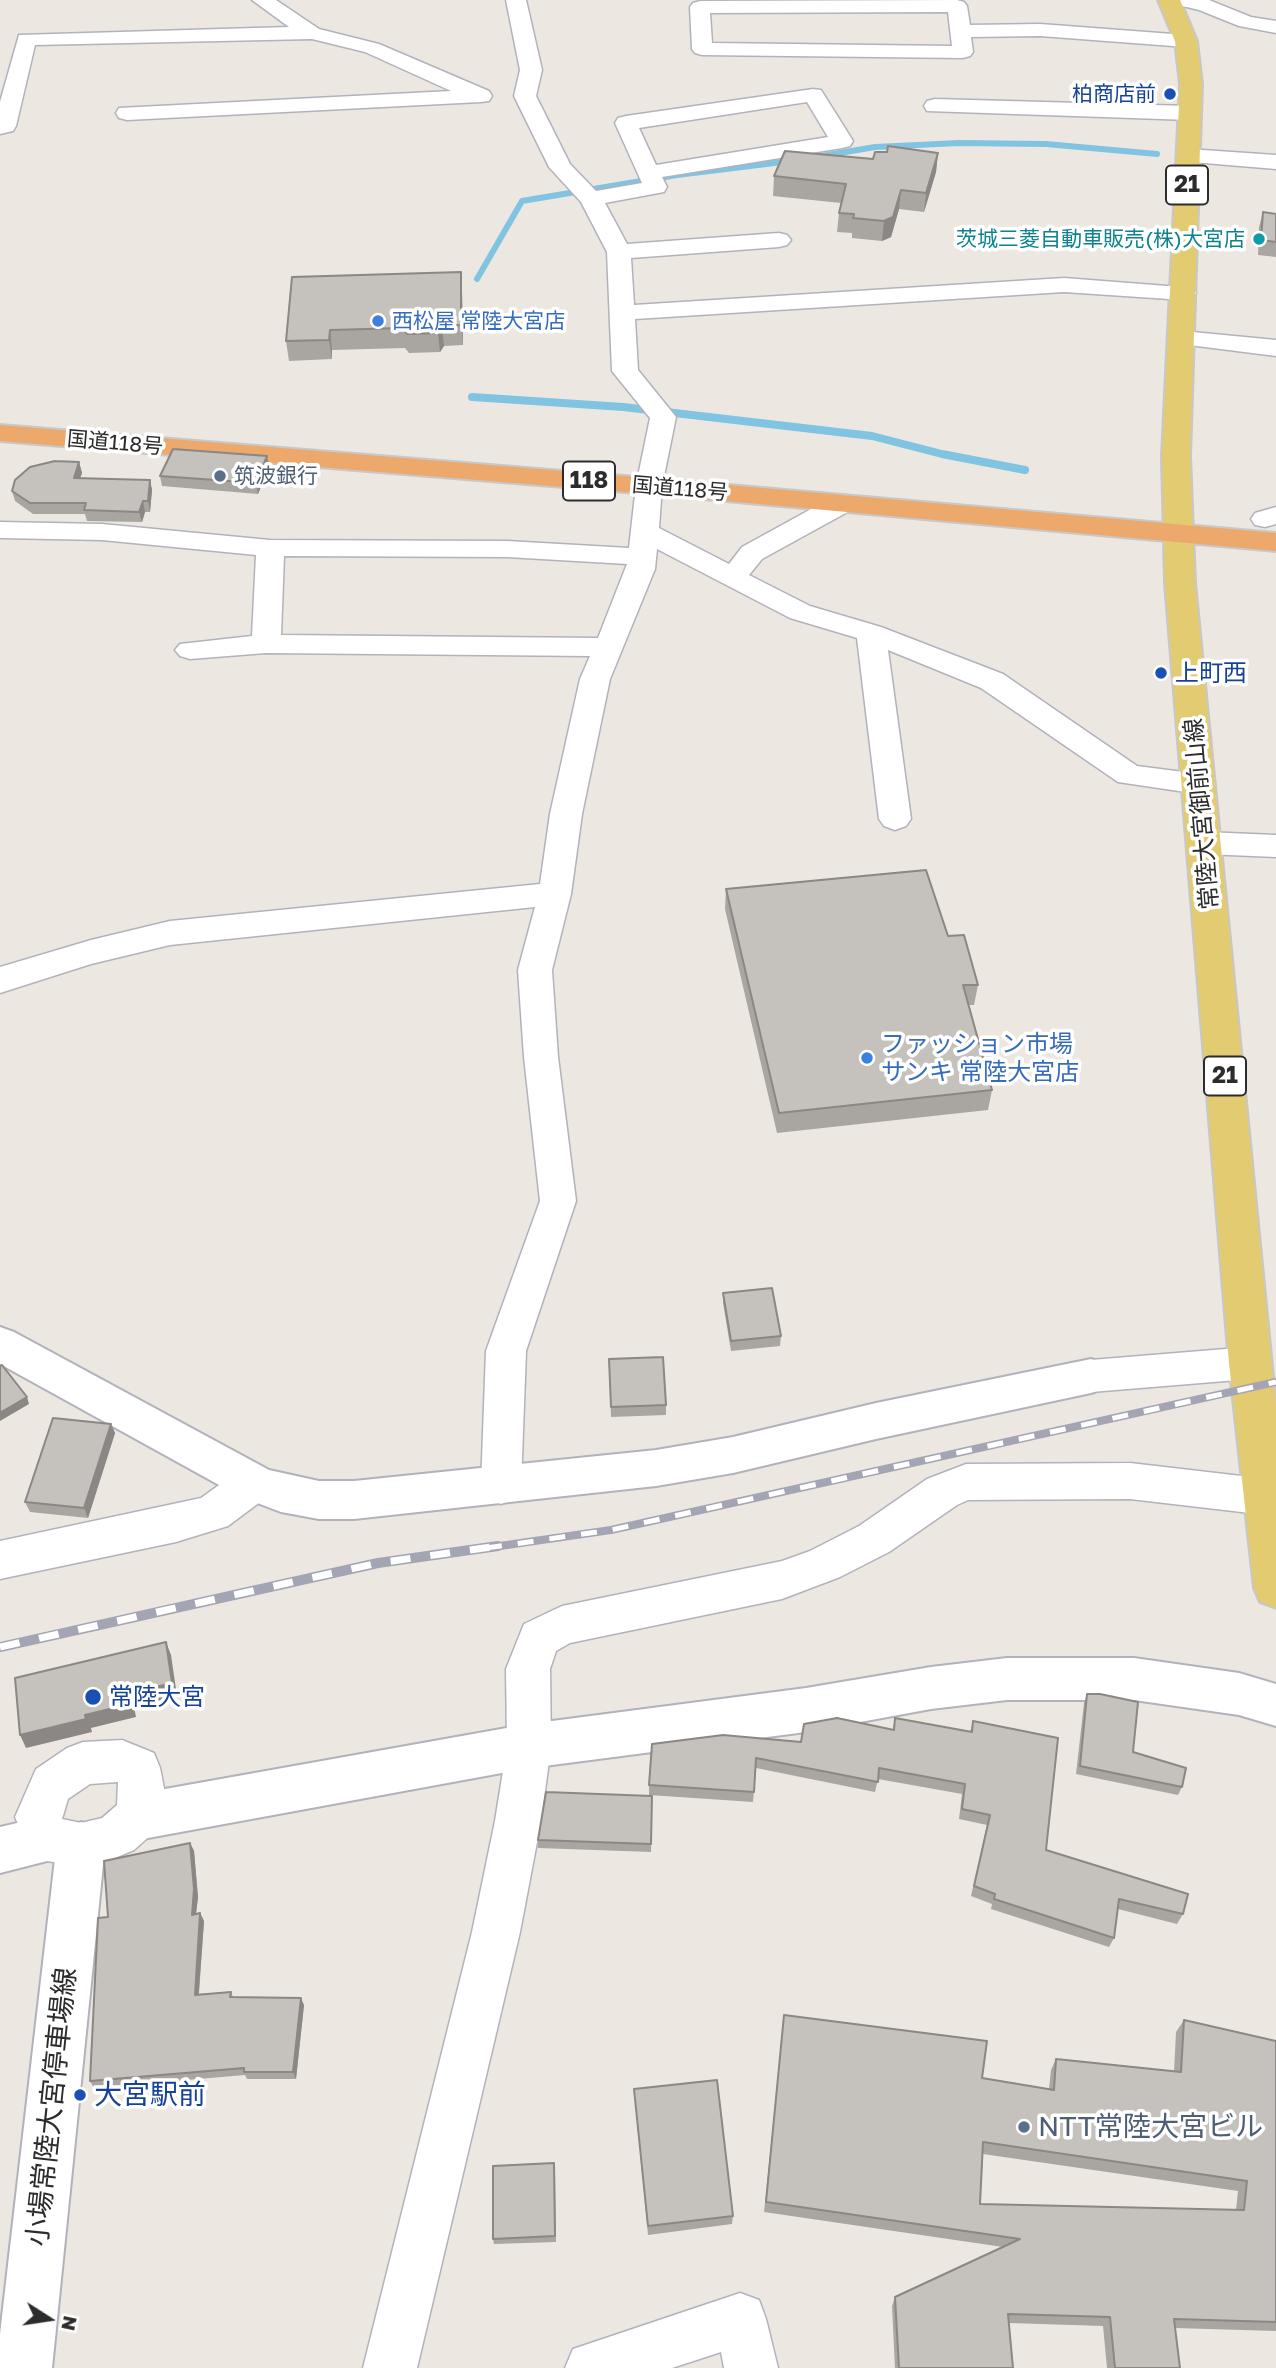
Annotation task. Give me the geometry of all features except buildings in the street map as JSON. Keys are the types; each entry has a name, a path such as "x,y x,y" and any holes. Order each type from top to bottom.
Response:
{"highway":[{"name":"国道118号","path":"0,415 651,478 1178,522"},
{"name":"国道118号","path":"0,433 651,478 843,503 1178,522 1273,524"}],"main road":[{"name":"常陸大宮御前山線","path":"1169,0 1186,41 1190,68 1184,293 1176,456 1180,583 1250,1363 1270,1497 1276,1588"}],"street":[{"path":"262,0 312,33"},
{"path":"501,1486 506,1351 558,1200 541,1057 535,970 555,894 569,800 595,679 641,569 651,478 663,417 625,371 619,252 591,199 559,167 525,96 531,70 516,0"},
{"path":"1181,0 1205,5 1246,22 1276,27"},
{"path":"700,6 957,6 962,31 963,52 702,49 700,6"},
{"path":"848,7 851,51"},
{"path":"962,31 1040,30 1186,41"},
{"path":"0,127 5,127 26,38 312,33 372,48 481,96"},
{"path":"591,199 656,187 648,173 626,123 813,95 842,141 648,173"},
{"path":"127,113 525,96"},
{"path":"936,108 1190,113"},
{"path":"1188,156 1276,162"},
{"path":"619,252 779,240"},
{"path":"620,313 1065,285 1184,293"},
{"path":"1182,338 1276,348"},
{"path":"732,578 752,552 843,503"},
{"path":"0,530 102,532 270,548 507,549 644,545 732,578 800,612 871,633 992,681 1129,775 1199,784"},
{"path":"266,644 270,548"},
{"path":"871,633 895,819"},
{"path":"190,650 266,644 609,647"},
{"path":"1205,843 1276,846"},
{"path":"0,981 15,974 91,952 170,933 555,894"},
{"path":"0,1344 254,1483 281,1493 319,1500 354,1500 656,1468 733,1455 876,1421 1091,1376 1250,1363"},
{"path":"390,2368 496,1932 518,1821 529,1746 528,1669 539,1638 562,1625 782,1580 825,1564 874,1539 942,1492 965,1482 1130,1481 1270,1497"},
{"path":"0,1560 176,1524 213,1513 254,1483"},
{"path":"0,1850 111,1838 137,1817 529,1746 806,1710 931,1688 1007,1679 1134,1679 1216,1690 1276,1705"},
{"path":"64,1842 38,1817 52,1784 83,1763 122,1761 138,1768 142,1793 137,1817"},
{"name":"小場常陸大宮停車場線","path":"24,2368 64,1842"},
{"path":"592,2368 740,2319 751,2368"},
{"path":"0,2358 17,2368"}],"waterway":[{"path":"816,157 875,147 959,143 1046,144 1157,154"},
{"path":"477,279 522,201 677,175 791,161"},
{"path":"483,398 472,397 623,407 872,436 942,454 1025,470"}],"railway":[{"path":"486,1548 611,1530 1276,1382"},
{"path":"0,1647 378,1563 498,1546"}],"place":[{"name":"柏商店前","path":"1170,94"},
{"name":"茨城三菱自動車販売(株)大宮店","path":"1259,239"},
{"name":"西松屋 常陸大宮店","path":"378,321"},
{"name":"筑波銀行","path":"220,476"},
{"name":"上町西","path":"1161,673"},
{"name":"ファッション市場 サンキ 常陸大宮店","path":"867,1058"},
{"name":"常陸大宮","path":"93,1697"},
{"name":"大宮駅前","path":"80,2095"},
{"name":"NTT常陸大宮ビル","path":"1024,2127"}]}
